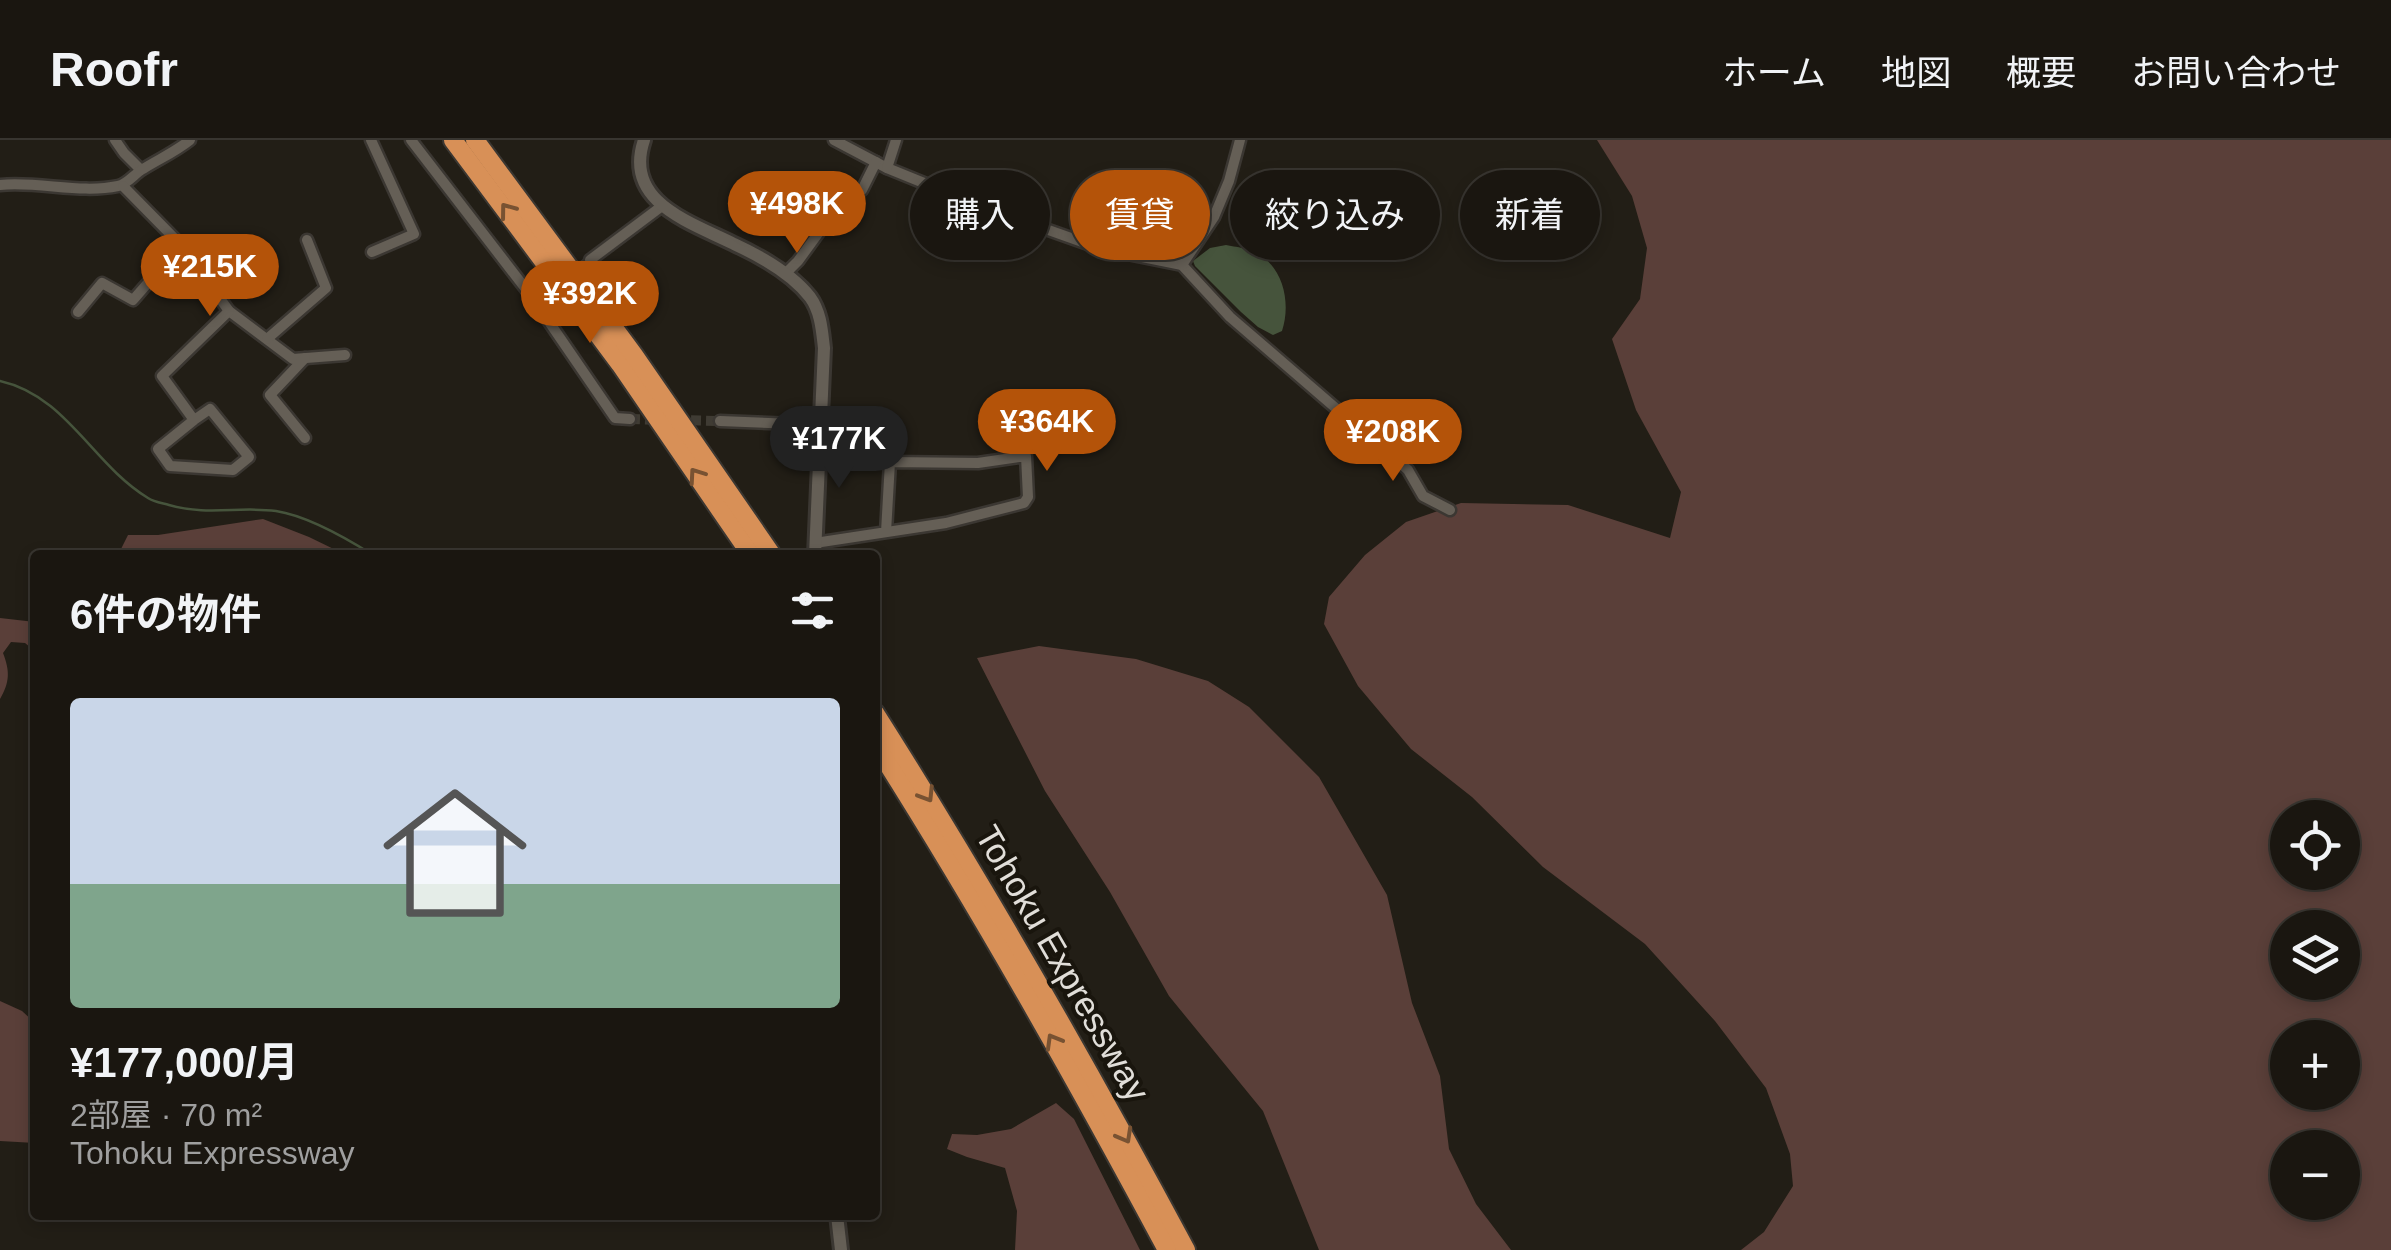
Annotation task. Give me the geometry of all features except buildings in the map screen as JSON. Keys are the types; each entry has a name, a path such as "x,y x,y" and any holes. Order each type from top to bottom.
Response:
{"highway":[{"path":"453,140 620,364 748,550"},
{"path":"475,140 634,355 769,550"},
{"name":"Tohoku Expressway","path":"880,720 990,897 1186,1250"},
{"name":"Tohoku Expressway","path":"880,752 1048,1031 1167,1250"}],"street":[{"path":"115,140 140,169"},
{"path":"0,185 123,186 140,169 190,140"},
{"path":"372,140 414,234 372,252"},
{"path":"411,140 538,295 615,418 630,419"},
{"path":"644,140 639,154 640,171 650,195 681,218 784,274 811,298 821,320 824,348 815,549 1024,503 1028,498 1026,456 978,463 890,462 886,532"},
{"path":"834,140 881,165 978,205 1102,249 1182,266 1230,317 1408,470 1423,496 1450,510"},
{"path":"784,274 841,202 862,190 896,140"},
{"path":"1182,266 1214,217 1240,140"},
{"path":"123,186 181,245 229,311 293,359 345,355"},
{"path":"590,260 662,206"},
{"path":"267,339 326,288 307,240"},
{"path":"78,312 102,283 133,300 181,245"},
{"path":"194,420 162,376 229,311"},
{"path":"306,358 270,395 306,438"},
{"path":"210,408 249,457 233,470 170,466 158,449 194,420 210,408"},
{"path":"720,421 821,425"},
{"path":"839,1220 842,1250"}],"shaded area":[{"path":"1597,140 2391,140 2391,1250 1741,1250 1764,1232 1793,1186 1790,1154 1766,1088 1715,1021 1645,944 1543,867 1472,797 1411,749 1358,686 1324,624 1329,597 1365,555 1406,522 1461,503 1568,505 1670,538 1681,492 1636,410 1612,339 1640,299 1647,248 1632,196"},
{"path":"1230,246 1230,260 1266,260 1274,268 1285,298 1282,331 1273,335 1258,327 1195,266 1194,260 1210,260 1210,248"},
{"path":"263,519 336,550 120,550 128,535 158,535"},
{"path":"0,618 30,621 30,647 11,642 3,653 8,676 0,699"},
{"path":"1039,646 1136,659 1208,681 1249,707 1319,777 1387,895 1412,1003 1440,1076 1449,1149 1476,1204 1511,1250 1319,1250 1263,1111 1169,996 1110,892 1045,791 977,658"},
{"path":"0,1001 30,1018 30,1143 0,1141"},
{"path":"1056,1103 1074,1119 1140,1250 1015,1250 1017,1211 1005,1168 947,1149 952,1134 977,1135 1011,1129"}],"waterway":[{"path":"0,381 44,401 128,484 150,499 197,510 276,511 326,528 364,550"}],"tunnel":[{"path":"544,294 590,260"},
{"path":"630,419 659,420"},
{"path":"676,420 720,421"}]}
